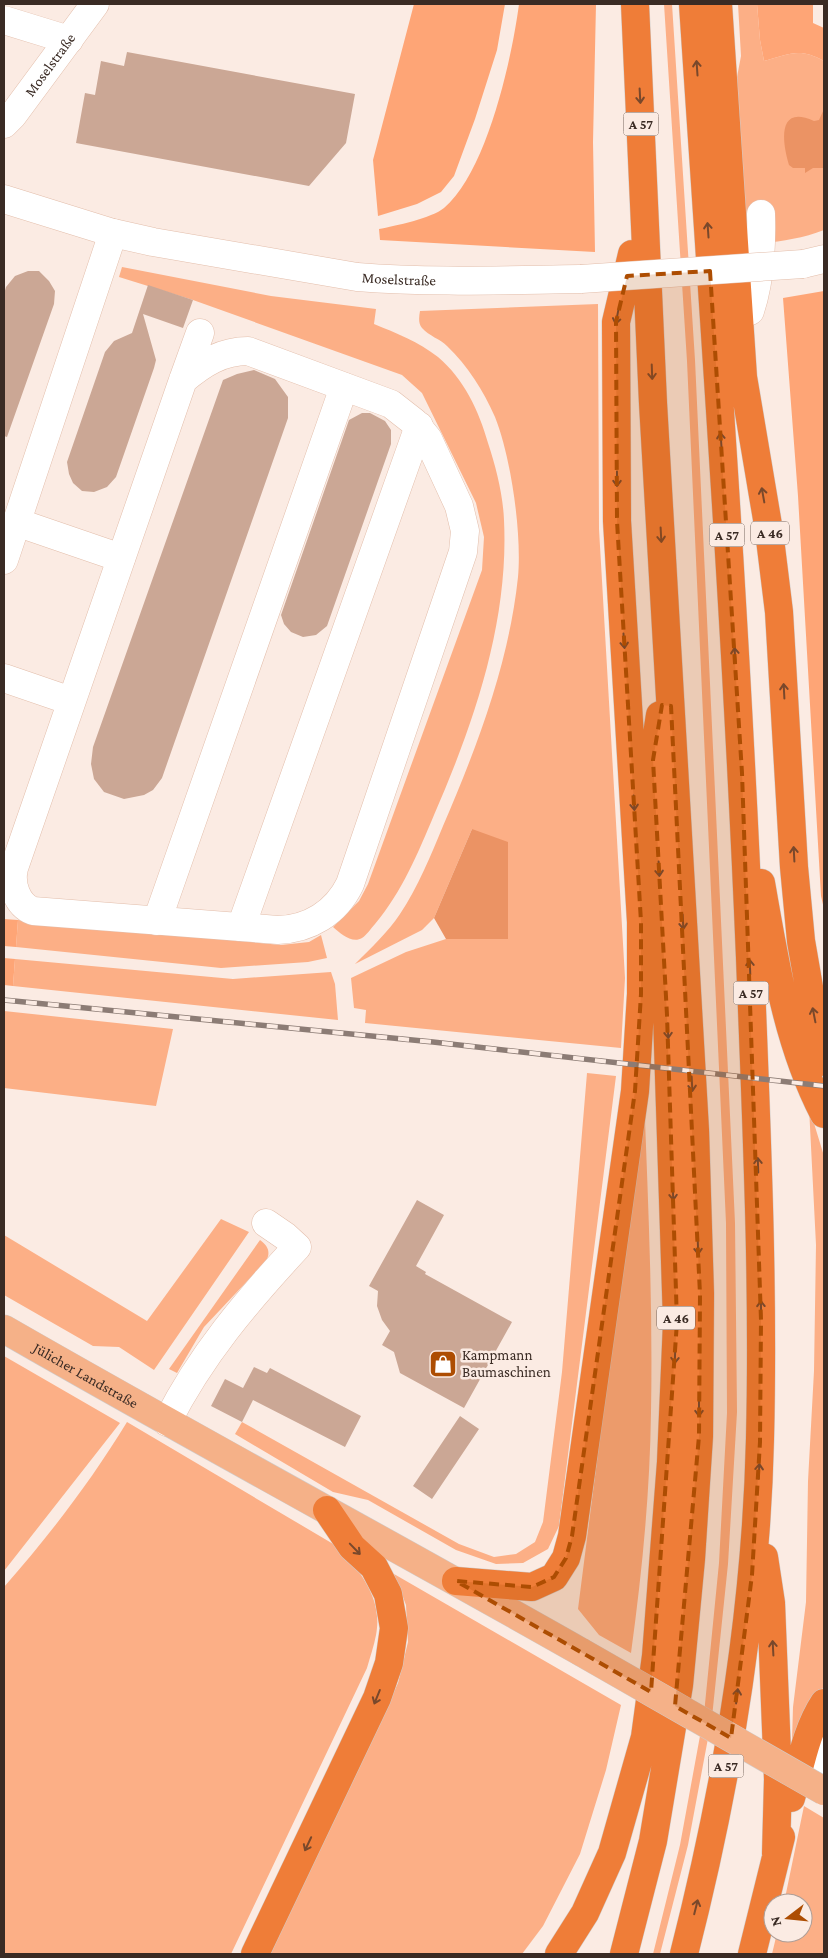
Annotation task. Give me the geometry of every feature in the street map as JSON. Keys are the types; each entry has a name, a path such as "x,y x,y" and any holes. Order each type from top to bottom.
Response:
{"highway":[{"name":"A 57","path":"624,1954 653,1841 679,1685 691,1559 699,1436 700,1294 695,1130 654,403 635,4"},
{"name":"A 57","path":"684,1954 707,1864 735,1718 752,1575 760,1432 760,1223 742,773 693,4"},
{"name":"A 46","path":"718,4 743,377 769,531 779,612 794,867 801,941 824,1062"},
{"path":"456,1581 532,1587 554,1577 566,1558 572,1536 635,1092 642,994 641,922 617,520 616,322 645,201"},
{"name":"A 46","path":"559,1954 585,1913 612,1853 644,1738 656,1656 671,1462 677,1322 667,1015 653,760 668,664"},
{"path":"742,773 774,957 788,1018 812,1090 824,1114"},
{"path":"255,1954 377,1698 389,1662 394,1628 388,1594 374,1567 352,1547 327,1510"},
{"path":"756,1519 771,1603 778,1780 776,1854"},
{"path":"752,1954 776,1854 804,1752 818,1712 824,1703"}],"main road":[{"name":"Jülicher Landstraße","path":"4,1329 167,1422 456,1581 824,1791"}],"street":[{"name":"Moselstraße","path":"4,124 13,115 95,4"},
{"path":"4,20 69,40"},
{"name":"Moselstraße","path":"4,199 113,233 215,254 357,277 390,280 580,279 814,261"},
{"path":"750,311 756,296 762,238 761,214"},
{"path":"4,560 113,233"},
{"path":"183,380 208,361 218,356 239,351 248,352 391,404 419,426 428,440 460,506 464,523 466,539 463,552 350,884 341,900 331,910 318,920 303,926 278,930 33,911 25,907 18,897 12,878 71,701 183,380 200,333"},
{"path":"157,920 344,387"},
{"path":"241,927 419,426"},
{"path":"16,522 121,558"},
{"path":"4,678 71,701"},
{"path":"167,1422 178,1399 226,1327 251,1296 296,1247 285,1236 266,1223"}],"highlighted area":[{"path":"710,271 742,773 761,1320 760,1442 752,1575 731,1738 675,1706 699,1436 700,1294 671,706 662,705 653,760 667,1015 677,1322 651,1692 456,1581 532,1587 554,1577 566,1558 572,1536 635,1091 641,994 641,922 617,521 616,322 627,276"}],"shaded area":[{"path":"414,4 505,4 497,50 454,176 441,192 417,204 378,216 373,160"},
{"path":"519,4 596,4 593,142 595,252 380,240 379,229 422,218 444,208 459,191 473,169 485,142 504,83"},
{"path":"664,4 672,4 695,360 735,1223 737,1412 728,1564 712,1717 688,1845 660,1954 653,1954 680,1845 704,1714 719,1563 727,1413 726,1223 687,361"},
{"path":"738,4 757,4 764,61 788,54 801,53 824,61 824,230 785,240 745,244 734,93 741,56"},
{"path":"757,4 813,4 813,23 824,28 824,61 808,54 794,53 764,61"},
{"path":"824,109 824,168 813,168 805,173 805,168 793,168 789,165 785,146 785,128 788,121 794,117 802,117 814,121 819,120"},
{"path":"122,267 271,296 376,309 374,324 423,347 438,357 456,375 475,408 484,431 499,481 504,520 501,596 495,634 486,671 463,744 415,858 385,912 362,938 350,939 333,927 359,901 368,884 482,570 484,537 476,503 422,393 402,375 193,300 119,277"},
{"path":"824,291 824,909 821,896 798,496 783,298"},
{"path":"598,304 599,529 625,978 621,1048 365,1023 366,1010 354,1008 351,978 406,952 446,939 508,939 472,829 434,918 422,930 355,964 385,934 407,904 434,848 468,766 490,704 507,641 518,577 517,518 514,496 506,453 495,417 480,388 462,362 444,344 422,328 419,322 420,311"},
{"path":"472,829 508,842 508,939 446,939 434,918"},
{"path":"4,919 18,920 16,947 4,946"},
{"path":"18,920 281,945 309,942 321,935 327,958 308,962 221,968 16,947"},
{"path":"4,958 15,959 13,986 4,985"},
{"path":"15,959 233,979 331,972 335,984 338,1020 13,986"},
{"path":"4,1011 173,1029 156,1106 4,1088"},
{"path":"587,1073 616,1076 559,1526 548,1549 523,1563 496,1564 456,1550 368,1500 333,1492 235,1434 242,1422 459,1544 494,1557 516,1554 535,1542 543,1522 562,1372"},
{"path":"644,1094 651,1293 650,1442 645,1532 631,1653 599,1635 578,1609"},
{"path":"809,1107 824,1156 824,1687 810,1704 795,1742 792,1741 793,1707 806,1602 808,1481 814,1371 816,1245"},
{"path":"221,1219 249,1232 154,1370 119,1347 93,1346 4,1295 4,1235 147,1321"},
{"path":"260,1240 268,1249 266,1261 204,1327 177,1373 169,1369"},
{"path":"4,1356 120,1423 4,1571"},
{"path":"127,1422 340,1548 362,1577 373,1598 377,1622 375,1639 367,1668 231,1954 4,1954 4,1587 69,1508"},
{"path":"394,1574 621,1705 606,1770 580,1854 543,1926 522,1954 270,1954 398,1683 408,1642 406,1605"},
{"path":"804,1806 824,1818 824,1954 772,1954 775,1943 813,1943 813,1893 786,1893"}],"building":[{"path":"127,52 355,94 346,143 309,186 76,143 85,93 95,95 101,61 124,66"},
{"path":"28,271 39,271 49,281 55,291 54,304 7,437 4,436 4,294 6,287 15,276"},
{"path":"148,285 193,300 183,328 143,314 156,360 154,368 116,477 107,487 94,492 82,491 73,483 67,462 105,352 114,341 132,333"},
{"path":"254,370 275,379 288,397 288,418 162,778 153,790 144,795 124,799 104,792 94,779 91,764 93,747 223,380"},
{"path":"362,413 370,413 385,421 391,430 391,444 327,626 316,635 303,637 291,632 284,624 281,615 349,420"},
{"path":"417,1200 444,1215 416,1266 426,1272 425,1274 512,1322 464,1408 400,1373 394,1352 382,1345 390,1331 382,1320 377,1306 378,1291 369,1286"},
{"path":"254,1367 267,1373 270,1368 361,1416 345,1447 253,1400 242,1422 211,1406 225,1379 243,1388"},
{"path":"460,1416 479,1429 432,1499 413,1486"}],"railway":[{"path":"4,1000 433,1042 824,1086"}],"place":[{"name":"Kampmann Baumaschinen","path":"443,1364"}]}
